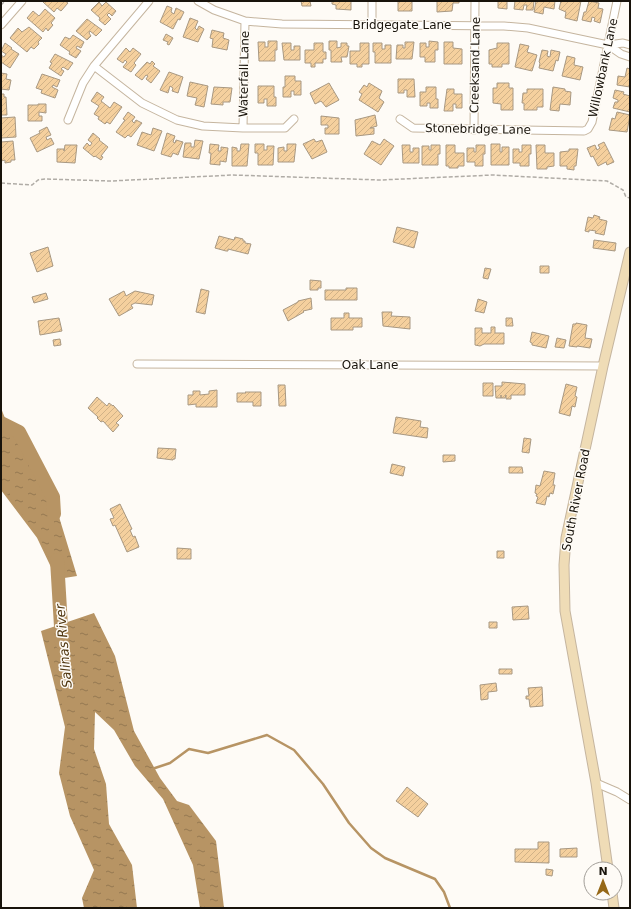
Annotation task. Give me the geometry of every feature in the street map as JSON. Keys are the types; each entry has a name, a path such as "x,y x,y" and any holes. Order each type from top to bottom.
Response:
{"main road":[{"name":"South River Road","path":"607,861 596,783 565,611 564,565 566,538 603,366 630,252"}],"street":[{"path":"1,25 22,1"},
{"path":"68,120 81,87 94,66 149,1"},
{"name":"Bridgegate Lane","path":"198,1 214,10 245,21 282,24 476,25 528,28 608,45 623,43 630,45"},
{"path":"372,1 372,25"},
{"name":"Creeksand Lane","path":"474,130 475,1"},
{"name":"Willowbank Lane","path":"558,131 584,131 588,129 592,122 617,1"},
{"name":"Waterfall Lane","path":"243,128 245,21"},
{"name":"Bridgegate Lane","path":"608,45 620,54 630,57"},
{"path":"94,66 142,103 177,120 203,126 285,128 294,119"},
{"name":"Stonebridge Lane","path":"400,119 413,128 558,131"},
{"name":"Oak Lane","path":"137,364 603,366"},
{"path":"596,783 617,792 630,800"}],"path":[{"path":"1,5 5,1"},
{"path":"1,183 32,185 38,180 45,179 111,181 233,175 380,180 493,175 607,181 623,190 626,197 630,198"}],"water":[{"path":"1,408 8,426 19,432 53,497 77,576 58,579 38,537 1,488"},
{"path":"94,613 115,656 134,731 160,778 177,801 189,805 216,841 224,908 200,908 193,865 163,799 135,766 114,730 95,712 94,749 106,784 109,824 132,865 137,908 84,908 82,898 94,870 70,816 59,773 65,727 41,631"}],"building":[{"path":"65,1 68,3 61,11 57,8 54,12 43,2"},
{"path":"301,1 310,1 311,6 302,6"},
{"path":"332,1 351,1 351,10 336,9 336,5 332,4"},
{"path":"398,1 412,1 412,11 398,11"},
{"path":"437,1 459,1 459,3 453,3 452,11 437,12"},
{"path":"498,1 507,1 507,9 498,8"},
{"path":"515,1 534,1 533,10 526,10 527,5 524,5 523,10 514,9"},
{"path":"536,1 555,1 554,9 544,7 543,14 534,12"},
{"path":"561,1 581,1 577,21 565,18 566,12 559,9"},
{"path":"589,1 599,3 598,8 603,9 600,23 594,21 595,18 592,17 591,22 582,20"},
{"path":"99,2 102,6 106,2 116,11 112,16 109,13 107,15 111,19 105,25 91,10"},
{"path":"167,6 172,8 171,12 174,14 176,8 184,12 180,20 178,19 173,29 160,22"},
{"path":"45,9 55,18 51,23 53,25 48,31 46,28 43,32 27,18 33,11 39,16"},
{"path":"190,18 198,21 195,28 197,30 199,26 204,29 198,42 183,37"},
{"path":"87,19 102,30 96,36 90,31 89,33 91,36 87,40 76,31"},
{"path":"29,27 42,38 34,49 31,47 27,52 10,38 18,28 22,32"},
{"path":"212,30 224,33 223,38 229,40 227,50 212,47 213,39 210,38"},
{"path":"166,34 173,38 169,45 167,44 168,42 163,40"},
{"path":"73,35 84,42 81,48 77,46 76,48 81,51 76,58 69,54 70,52 60,45 65,37 70,39"},
{"path":"268,41 277,41 275,61 259,61 258,42 265,42 265,47 268,47"},
{"path":"329,41 337,41 337,48 341,47 341,43 347,43 347,46 349,46 347,57 341,57 342,62 331,62"},
{"path":"429,41 438,42 438,50 435,50 435,62 425,62 425,57 420,57 420,43 426,43 426,47 429,47"},
{"path":"405,42 414,42 412,59 396,59 397,45 403,45 403,48 405,48"},
{"path":"444,42 453,42 453,48 462,49 462,64 444,64"},
{"path":"5,43 19,54 10,68 1,62 1,55 4,57 6,54 1,51"},
{"path":"282,43 291,43 291,50 294,50 294,46 300,46 300,60 284,60"},
{"path":"314,43 323,43 323,52 326,52 326,59 323,59 323,63 315,63 315,67 311,67 311,63 305,63 305,50 314,50"},
{"path":"360,43 369,43 369,64 362,64 362,67 357,67 357,64 350,64 350,51 360,51"},
{"path":"373,43 382,43 382,49 385,49 385,45 391,45 391,63 375,63"},
{"path":"497,43 509,43 509,64 502,64 502,67 492,67 492,64 489,64 489,50 497,48"},
{"path":"520,44 529,46 527,52 537,55 532,71 515,67"},
{"path":"126,48 130,52 133,48 141,54 134,63 136,65 131,72 123,67 127,62 125,60 123,63 117,59"},
{"path":"542,50 548,51 547,56 550,57 551,50 560,52 558,61 556,60 553,71 539,68"},
{"path":"55,54 73,63 68,70 63,67 61,69 64,71 61,76 49,68 52,63 50,62"},
{"path":"567,56 575,58 574,65 583,67 580,80 562,76"},
{"path":"152,61 155,64 153,66 160,71 151,83 146,79 148,76 146,75 142,80 135,75 147,62 150,64"},
{"path":"627,68 630,69 630,87 617,85 618,76 625,77"},
{"path":"169,72 183,77 178,93 172,91 173,88 170,86 168,93 160,90"},
{"path":"1,73 7,74 6,79 11,80 9,90 1,89"},
{"path":"42,74 60,80 57,87 53,85 52,87 58,90 55,98 41,93 42,90 36,88"},
{"path":"285,76 295,76 295,81 301,81 301,95 294,95 294,91 291,91 291,97 283,97"},
{"path":"398,79 414,79 415,97 407,97 407,90 404,90 404,93 398,93"},
{"path":"190,82 208,86 204,107 195,105 197,98 187,96"},
{"path":"329,83 339,100 326,107 321,101 315,104 310,93"},
{"path":"369,83 382,91 379,98 384,102 378,112 359,100 362,94 359,92 364,85 367,87"},
{"path":"497,83 509,83 509,88 513,88 513,110 501,110 501,104 493,103 493,88 497,88"},
{"path":"258,86 274,86 276,106 267,106 267,99 264,99 264,103 258,103"},
{"path":"214,87 232,88 230,102 223,102 223,105 211,104"},
{"path":"426,87 436,87 438,108 430,108 430,103 427,103 427,106 420,106 420,92 426,92"},
{"path":"553,87 565,89 565,91 571,92 570,105 560,104 559,111 550,110"},
{"path":"447,89 454,89 454,94 462,94 462,108 456,108 456,104 453,104 453,111 444,111"},
{"path":"527,89 543,89 543,107 537,107 537,110 524,110 524,103 522,103 523,93 527,93"},
{"path":"615,90 624,92 623,94 630,96 630,112 613,108 615,102 618,102 618,100 613,98"},
{"path":"97,92 104,97 101,101 110,108 114,102 122,107 110,124 107,122 105,124 94,114 99,106 91,101"},
{"path":"1,94 4,94 4,97 6,97 7,115 1,115"},
{"path":"46,104 46,113 39,112 39,116 42,116 42,121 28,121 28,105"},
{"path":"128,112 135,117 132,121 134,123 136,120 142,123 131,137 128,135 125,138 116,132 125,120 123,119"},
{"path":"617,112 630,115 627,132 609,130 612,118 615,119"},
{"path":"375,115 377,126 370,128 374,128 374,134 356,136 355,120"},
{"path":"321,116 339,118 339,134 325,134 325,128 328,128 328,125 321,125"},
{"path":"15,117 16,137 1,138 1,118"},
{"path":"47,127 51,135 46,137 47,140 51,138 54,144 37,152 30,138 40,133 39,131"},
{"path":"153,128 162,131 154,151 137,145 142,132 151,135"},
{"path":"93,133 108,147 101,156 103,157 101,160 95,156 94,157 83,148 87,143 90,146 92,143 88,140"},
{"path":"167,133 175,136 173,142 175,143 176,140 183,142 178,155 173,153 171,157 161,154"},
{"path":"314,139 316,142 322,140 327,152 312,159 303,144"},
{"path":"384,139 394,146 381,165 364,154 372,141 380,145"},
{"path":"195,140 203,141 199,159 183,157 185,143 191,143 191,147 194,147"},
{"path":"13,141 15,160 5,163 5,160 1,161 1,142"},
{"path":"604,142 614,162 607,165 606,162 598,166 593,156 591,157 587,148 595,145 597,150 600,148 598,145"},
{"path":"210,144 219,145 218,151 221,151 221,147 228,148 226,162 220,161 220,165 210,164"},
{"path":"241,144 249,144 247,166 232,166 232,147 237,148 237,151 240,151"},
{"path":"255,144 264,144 264,150 267,150 267,146 274,146 273,165 258,165 258,153 255,153"},
{"path":"287,144 296,144 294,162 278,162 278,148 284,147 284,151 287,151"},
{"path":"491,144 500,144 500,152 502,152 502,147 509,147 509,165 491,165"},
{"path":"65,145 77,145 75,163 57,162 57,149 64,149 64,151"},
{"path":"402,145 410,145 410,152 413,152 413,148 419,148 419,163 403,163"},
{"path":"431,145 440,145 438,165 422,165 422,146 429,146 429,150 431,150"},
{"path":"446,145 455,145 455,153 464,153 464,166 449,168 449,166 446,166"},
{"path":"476,145 485,145 483,166 475,166 475,162 467,162 467,148 474,148 474,152 476,152"},
{"path":"522,145 531,145 529,166 520,166 520,163 513,163 513,149 519,149 519,152 522,152"},
{"path":"536,145 545,145 545,153 554,153 554,166 547,167 547,169 537,169"},
{"path":"569,149 578,149 576,166 574,166 574,170 567,169 567,166 560,166 560,152 569,151"},
{"path":"594,215 600,217 599,219 607,221 604,235 595,233 596,231 585,231 588,217 593,218"},
{"path":"397,227 418,232 414,248 393,242"},
{"path":"219,236 234,240 235,237 243,239 245,243 251,244 248,254 228,249 228,251 226,251 215,248"},
{"path":"594,240 616,243 615,251 593,248"},
{"path":"48,247 53,266 37,272 30,253"},
{"path":"540,266 549,266 549,273 540,273"},
{"path":"485,268 491,269 488,279 483,278"},
{"path":"310,280 321,281 321,288 318,288 318,290 310,290"},
{"path":"346,288 357,288 357,300 325,300 325,290 346,290"},
{"path":"201,289 209,291 205,314 196,312"},
{"path":"124,291 126,296 135,291 154,295 152,305 135,303 131,305 133,308 119,316 109,299"},
{"path":"46,293 48,299 34,303 32,297"},
{"path":"311,298 312,309 303,311 304,312 288,321 283,310 298,301"},
{"path":"478,299 487,302 484,313 475,311"},
{"path":"382,312 392,312 391,316 410,317 410,329 383,326"},
{"path":"344,313 349,313 349,318 362,318 362,327 353,327 353,330 331,330 331,318 344,318"},
{"path":"59,318 62,331 40,335 38,321"},
{"path":"506,318 512,318 513,326 506,326"},
{"path":"576,323 587,325 585,338 592,339 590,348 569,346 573,324"},
{"path":"491,327 495,327 495,333 504,333 504,344 475,345 475,328 482,328 482,333 491,333"},
{"path":"532,332 549,336 546,348 532,345 530,342"},
{"path":"557,338 566,340 564,348 555,347"},
{"path":"60,339 61,345 54,346 53,340"},
{"path":"502,382 525,384 525,395 511,395 511,399 506,399 506,395 505,398 496,398 495,386 502,386"},
{"path":"483,383 493,383 493,396 483,396"},
{"path":"566,384 577,387 575,407 572,406 570,416 559,413"},
{"path":"278,385 285,385 286,406 279,406"},
{"path":"217,390 217,407 196,407 196,404 188,405 188,395 193,395 193,391 200,391 200,395 209,394 209,391"},
{"path":"245,392 261,392 261,406 253,406 253,402 237,402 237,393 246,393"},
{"path":"97,397 107,406 109,403 113,405 123,416 116,423 119,425 113,432 88,408"},
{"path":"396,417 421,421 420,427 428,428 427,438 393,433"},
{"path":"524,438 531,439 529,453 522,452"},
{"path":"158,448 176,449 175,459 157,458"},
{"path":"443,455 455,455 455,461 443,462"},
{"path":"392,464 405,467 403,476 390,473"},
{"path":"509,467 522,467 523,473 509,473"},
{"path":"544,471 555,473 553,494 550,493 549,497 547,496 545,505 536,503 538,497 535,493 536,485 540,486"},
{"path":"120,504 132,529 130,530 133,537 135,536 139,547 127,552 115,525 113,526 110,519 114,518 110,509"},
{"path":"177,548 191,549 191,559 177,559"},
{"path":"497,551 504,551 504,558 497,558"},
{"path":"528,606 529,619 513,620 512,607"},
{"path":"489,622 497,622 497,628 489,628"},
{"path":"499,669 512,669 512,674 499,674"},
{"path":"496,683 497,691 488,692 488,699 481,700 480,685"},
{"path":"542,687 543,706 530,707 529,699 526,699 526,696 529,696 528,688"},
{"path":"407,787 428,804 418,817 396,801"},
{"path":"538,842 549,842 549,863 515,862 515,849 538,849"},
{"path":"577,848 577,857 560,857 560,849"},
{"path":"546,869 553,870 552,876 546,875"}],"waterway":[{"name":"Salinas River","path":"1,423 19,432 53,497 54,514"},
{"path":"1,488 38,537 58,579"},
{"name":"Salinas River","path":"57,560 62,643"},
{"path":"152,769 170,763 189,749 208,753 267,735 294,750 323,784 349,823 371,848 385,858 435,879 444,892 450,908"}]}
